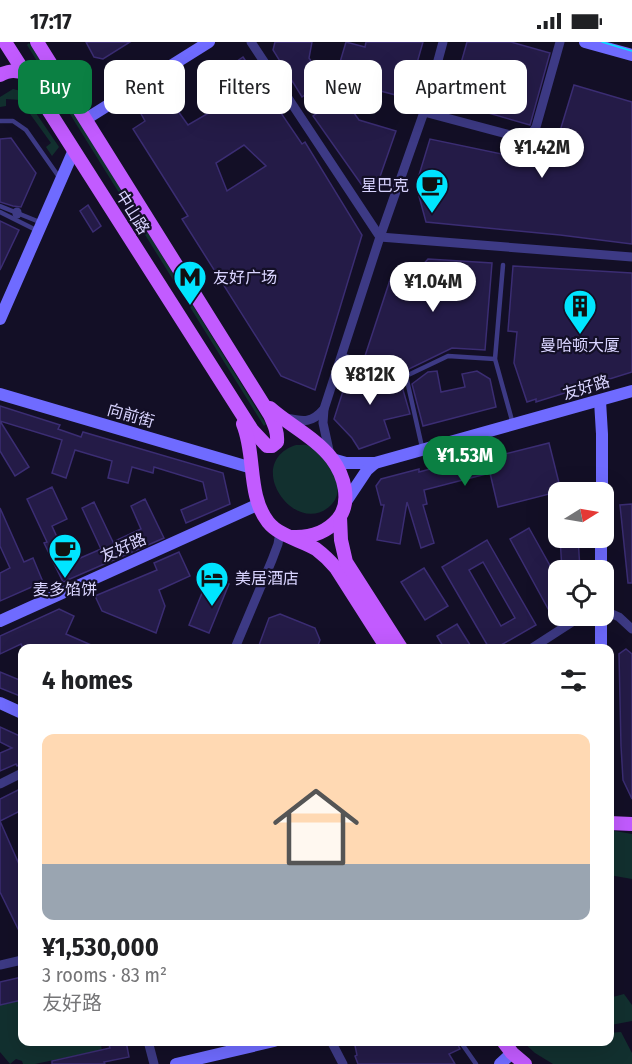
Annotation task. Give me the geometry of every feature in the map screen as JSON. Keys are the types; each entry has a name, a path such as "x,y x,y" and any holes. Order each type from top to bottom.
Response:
{"main road":[{"path":"0,57 4,42"},
{"name":"中山路","path":"4,42 18,62"},
{"name":"中山路","path":"37,42 256,394"},
{"path":"0,75 18,71"},
{"name":"中山路","path":"51,114 232,400"},
{"path":"232,400 259,439 267,446 272,446 277,442 276,428 256,394"},
{"path":"256,394 332,459 344,485 347,500 340,517 341,565 385,644"},
{"path":"232,400 247,435 259,504 268,522 341,565 398,644"},
{"path":"285,534 304,537 324,531 340,517"},
{"path":"614,823 632,824"},
{"path":"507,1046 525,1064"}],"street":[{"path":"86,119 209,42"},
{"path":"251,42 380,237"},
{"path":"438,60 443,42"},
{"path":"432,114 529,138 536,128 560,42"},
{"path":"585,42 632,55"},
{"path":"332,459 323,423 324,409 423,114"},
{"path":"0,319 74,150"},
{"path":"380,237 632,257"},
{"name":"友好路","path":"332,459 346,463 375,463 632,391"},
{"name":"向前街","path":"0,394 252,468"},
{"path":"600,401 602,482"},
{"path":"271,409 284,417 307,421 316,418 324,409"},
{"path":"347,500 367,470 375,463"},
{"name":"友好路","path":"0,621 259,504"},
{"path":"237,644 278,544 285,534"},
{"path":"614,615 632,628"},
{"path":"538,644 566,626"},
{"path":"601,626 601,644"},
{"path":"0,703 18,711"},
{"path":"0,784 18,775"},
{"path":"0,965 18,961"},
{"path":"149,1046 154,1064"},
{"path":"176,1064 207,1061 229,1046"},
{"path":"334,1046 343,1064"},
{"path":"500,1064 512,1053"}],"lane":[{"path":"0,121 13,121 26,130 61,180"},
{"path":"0,206 40,227"},
{"path":"0,212 40,227"},
{"path":"503,265 495,359 514,425"},
{"path":"342,355 406,376 448,356 495,359"},
{"path":"406,376 423,449"},
{"path":"463,1046 476,1064"}],"green space":[{"path":"29,43 40,60 36,60 27,45"},
{"path":"13,89 18,90 18,100 6,99 6,106 0,107 0,97"},
{"path":"30,114 37,114 59,147 52,156 46,147 51,143"},
{"path":"70,114 75,114 266,424 264,426"},
{"path":"296,445 308,445 317,450 329,464 337,480 338,489 332,504 318,513 304,513 291,506 280,495 274,481 274,467 280,454"},
{"path":"614,831 632,834 632,879 614,876"},
{"path":"624,994 632,1005 632,1021 614,1024 614,997"},
{"path":"18,1001 18,1046 101,1046 102,1050 35,1064 23,1064 22,1061 16,1059 10,1064 0,1052 0,1005"},
{"path":"621,1032 632,1053 632,1064 553,1064 527,1046 614,1046 614,1033"}],"building":[{"path":"86,42 130,42 103,59 94,57"},
{"path":"275,42 312,42 310,60 304,60 304,96 302,97 292,81 292,60 279,60 273,50"},
{"path":"346,42 365,47 366,42 423,42 418,60 394,60 394,95 382,91 382,60 341,60"},
{"path":"467,42 511,42 550,53 530,125 492,114 527,114 527,60 462,60"},
{"path":"574,85 632,102 632,244 426,222 416,185 430,139 550,164"},
{"path":"141,114 180,114 188,125 207,114 282,114 302,144 305,142 362,235 315,390 281,376 182,219 188,216 133,129 145,121","holes":["244,145 266,166 227,191 216,163"]},
{"path":"316,114 355,114 359,120 396,131 376,188 366,191 313,116"},
{"path":"11,138 36,173 21,207 0,202 0,139"},
{"path":"88,205 101,226 93,232 80,211"},
{"path":"0,221 19,230 0,270"},
{"path":"428,259 492,263 485,350 452,348 407,370 365,356 390,280 408,276 417,271"},
{"name":"曼哈顿大厦","path":"513,266 632,273 632,372 536,402 536,399 527,402 514,363 517,332 508,331"},
{"path":"352,363 401,383 410,414 384,420 390,438 359,449 334,419"},
{"path":"437,371 441,392 465,387 462,374 477,371 490,379 496,407 423,426 412,384 428,372"},
{"path":"0,406 60,425 58,429 81,437 83,432 223,473 230,504 186,523 181,510 207,499 203,482 154,467 153,473 132,467 128,483 108,478 112,461 75,450 66,478 52,473 62,440 0,421"},
{"path":"0,421 29,467 15,476 0,451"},
{"path":"549,443 559,482 548,482 548,494 498,507 490,473 424,490 427,504 423,505 434,543 421,548 407,502 400,544 377,540 384,505 381,505 376,486 381,479 476,457 477,461"},
{"path":"52,487 67,519 52,526 67,559 76,555 78,559 101,549 82,508 94,502 113,542 141,529 131,506 145,499 164,538 63,582 44,543 47,542 27,499"},
{"path":"632,504 632,583 628,583 620,505"},
{"path":"0,508 24,562 33,558 43,582 0,601 0,573 10,568 0,546"},
{"path":"529,528 548,562 548,609 510,539"},
{"path":"487,540 536,625 503,644 487,644 442,567","holes":["483,562 515,618 501,626 469,570"]},
{"path":"561,548 579,548 579,560 561,560"},
{"path":"179,552 190,576 159,590 165,606 156,633 102,611 95,596 157,570 154,563"},
{"path":"424,568 448,606 425,620 401,582"},
{"path":"209,576 229,584 209,633 189,625"},
{"path":"59,609 74,616 66,634 89,644 18,644 0,654 0,636"},
{"path":"280,614 315,628 320,640 318,644 259,644 269,618"},
{"path":"457,624 470,644 442,644 437,636"},
{"path":"626,649 632,654 632,799 623,780 621,746 619,654"},
{"path":"0,672 18,679 18,695 0,688"},
{"path":"0,727 18,735 18,765 16,764 0,771 0,753 12,748 0,742"},
{"path":"18,790 18,812 0,821 0,799"},
{"path":"0,821 18,862 18,929 0,892"},
{"path":"18,978 18,1001 0,1005 0,982"},
{"path":"109,1046 127,1046 129,1057 104,1062 105,1064 52,1064 52,1061 110,1048"},
{"path":"355,1046 458,1046 460,1049 449,1054 455,1064 358,1064 355,1056 357,1055"}],"tram line":[{"path":"602,42 632,51"}],"place":[{"name":"星巴克","path":"432,214"},
{"name":"友好广场","path":"190,306"},
{"name":"曼哈顿大厦","path":"580,335"},
{"name":"麦多馅饼","path":"65,579"},
{"name":"美居酒店","path":"212,607"}]}
